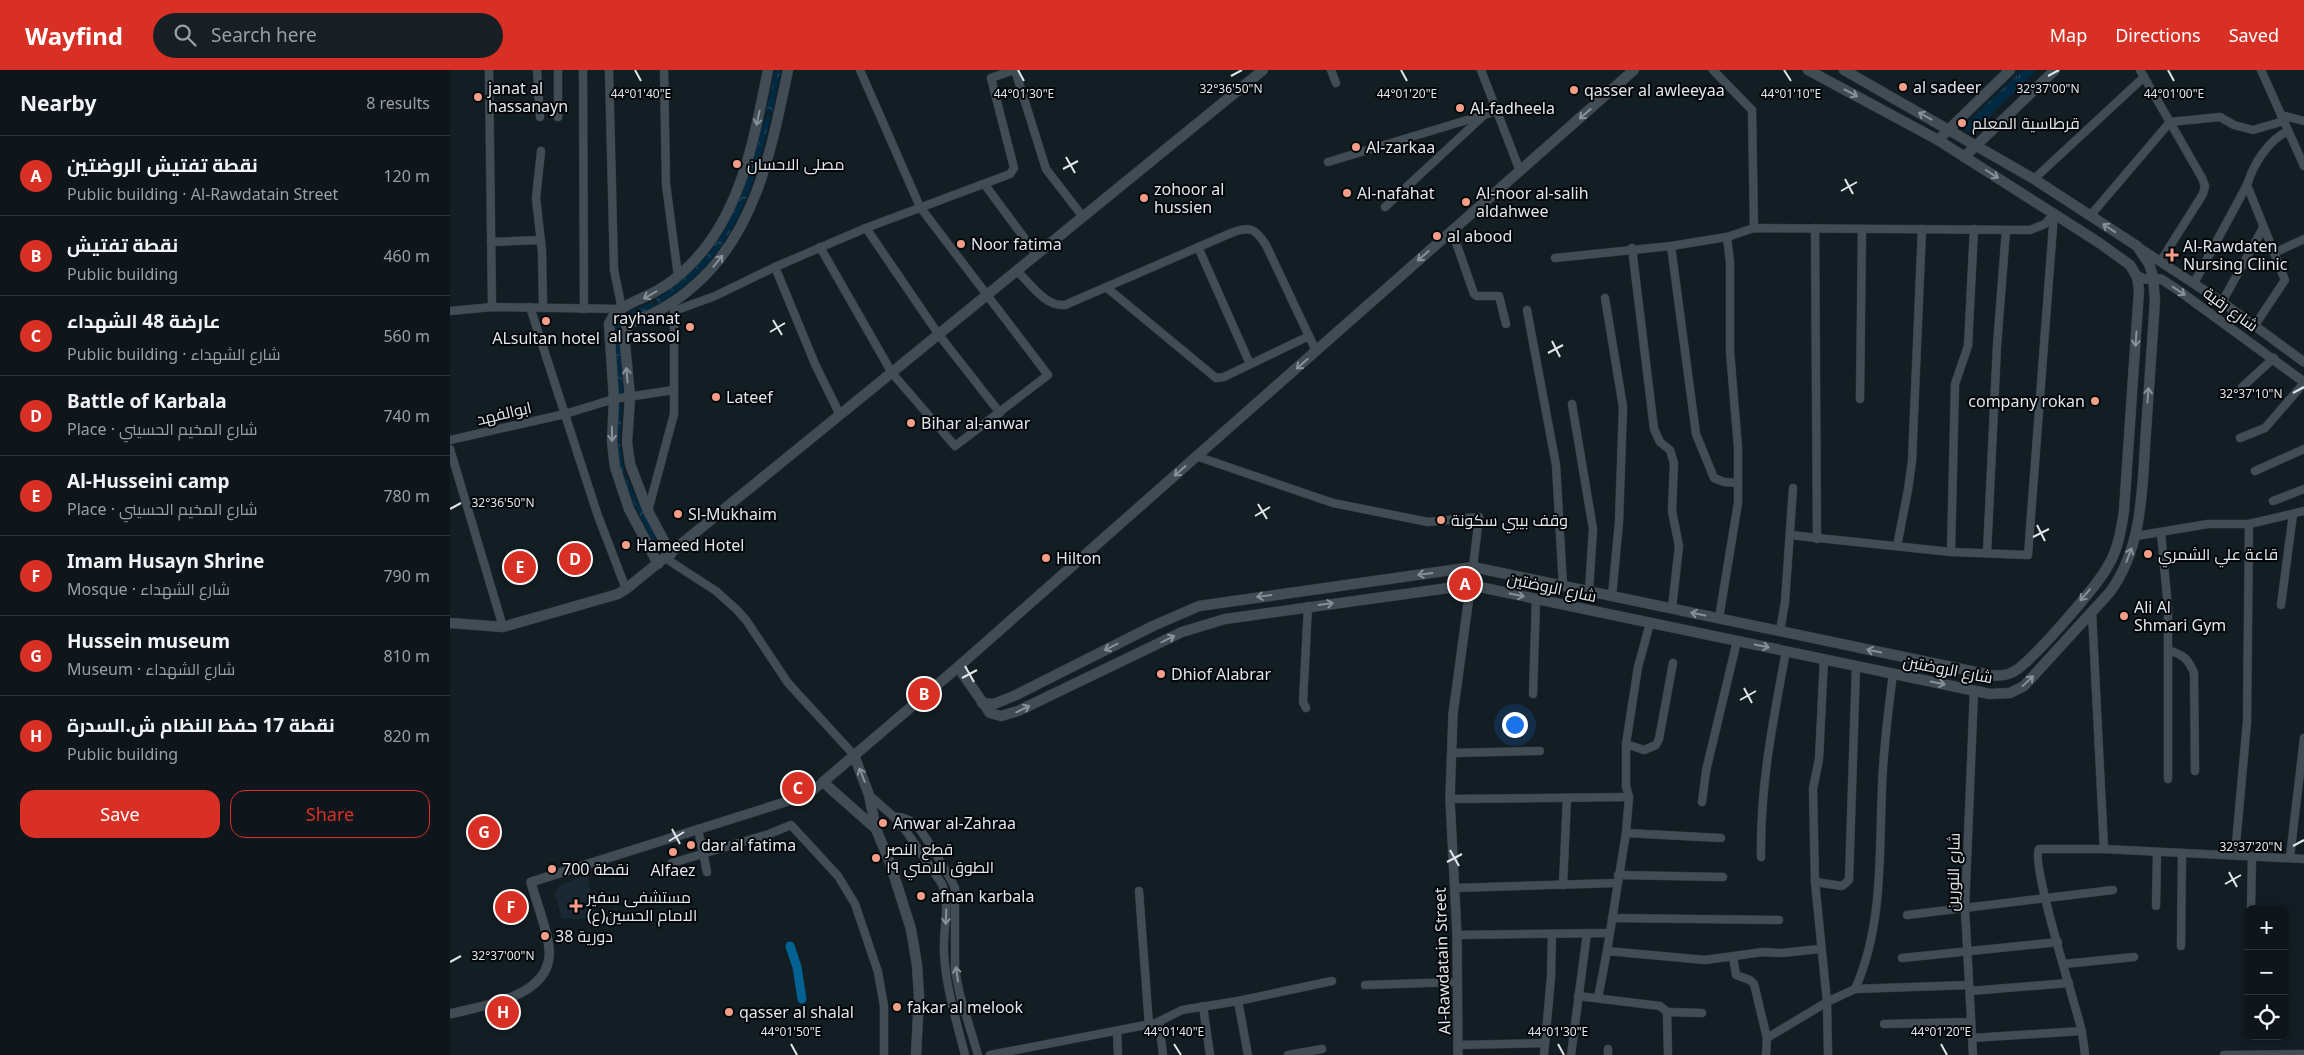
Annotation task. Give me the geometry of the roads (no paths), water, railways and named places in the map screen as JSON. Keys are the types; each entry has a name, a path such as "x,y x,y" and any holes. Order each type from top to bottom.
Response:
{"main road":[{"path":"665,559 629,510 618,478 612,442 614,399 608,330 612,316 622,308 660,289 678,276 710,243 733,200 752,143 768,70"},
{"path":"665,559 648,511 635,482 628,454 627,432 630,397 625,330 632,322 674,306 714,267 724,254 743,222 771,147 788,70"},
{"path":"450,624 503,627 609,597 626,589 1263,70"},
{"path":"876,829 824,782 958,667 1634,70"},
{"path":"1808,70 1938,140 2054,214 2132,270 2141,266 2144,259 2140,249 2034,179 1844,70"},
{"path":"1964,157 2055,70"},
{"path":"1938,140 2008,71"},
{"name":"شارع الروضتين","path":"982,703 994,716 1015,712 1182,632 1225,619 1470,585 1856,666 1974,690 2004,694 2024,686 2110,592 2121,575 2136,536 2142,489 2155,292 2153,278 2140,249"},
{"name":"شارع الروضتين","path":"1473,567 1990,675 2007,675 2024,664 2097,582 2109,565 2118,542 2124,511 2139,290 2132,270"},
{"path":"2139,290 2143,286 2148,285 2155,292"},
{"path":"958,667 982,703 994,704 1016,695 1171,617 1199,606 1473,567"},
{"path":"854,755 869,795 876,829 890,863 911,929 919,996 916,1055"}],"street":[{"path":"489,70 492,307"},
{"path":"537,70 540,117"},
{"path":"558,70 558,117"},
{"path":"582,70 584,309"},
{"path":"450,311 492,307 622,308 614,270 609,70"},
{"path":"664,70 666,184 678,276"},
{"path":"820,247 892,373 955,446 1048,375 920,207 860,70"},
{"path":"648,511 671,427 674,390 674,306 715,296 775,267 866,228 1004,177 1014,168 991,78 1015,70 1046,169 1083,217"},
{"path":"1331,70 1336,83"},
{"path":"1481,70 1520,171"},
{"path":"1712,70 1752,110 1754,228"},
{"path":"2261,70 2304,166"},
{"path":"2034,179 2142,73 2202,178 2205,190 2160,262"},
{"path":"1328,162 1497,111"},
{"path":"1385,207 1484,114"},
{"path":"2090,216 2170,122 2220,117 2234,125 2254,130 2282,118 2304,120"},
{"path":"2194,283 2247,185 2251,171 2260,157 2282,134 2288,131"},
{"path":"540,151 536,198 541,240 543,308"},
{"path":"984,185 1037,255"},
{"path":"2247,185 2263,228 2286,280 2255,325"},
{"path":"1555,258 1632,248 1671,246 1727,237 1754,228 2035,229 2049,221 2054,214"},
{"path":"1790,535 1951,552 2028,555 2054,214"},
{"path":"866,228 939,335 1000,413"},
{"path":"1017,271 1046,300 1057,305 1069,304 1198,247 1248,228 1256,232 1266,245 1316,350"},
{"path":"1814,228 1817,539"},
{"path":"2222,302 2263,228"},
{"path":"1860,399 1862,229"},
{"path":"1897,546 1912,461 1922,229"},
{"path":"1951,552 1955,384 1968,346 1974,229"},
{"path":"1452,230 1474,294 1477,296 1494,294 1498,296 1506,324"},
{"path":"1987,553 1997,346 2006,230"},
{"path":"1719,618 1737,512 1738,483 1738,448 1730,351 1730,262 1727,237"},
{"path":"2274,253 2304,239"},
{"path":"491,242 541,240"},
{"path":"1671,246 1696,434 1714,478 1724,482 1738,483"},
{"path":"1198,247 1250,364"},
{"path":"1632,248 1654,429 1660,442 1670,450 1674,463 1672,511 1679,546 1672,608"},
{"name":"شارع رقية","path":"2140,249 2194,283 2303,359"},
{"path":"775,267 815,364 840,415"},
{"name":"شارع رقية","path":"2132,270 2142,278 2153,278 2167,283 2274,358 2304,383"},
{"path":"1106,287 1216,378 1221,378 1309,336"},
{"path":"1605,298 1623,407 1620,522 1612,596"},
{"path":"530,307 598,516 626,589"},
{"path":"1527,310 1556,465 1563,586"},
{"path":"2235,330 2233,325 2235,320 2239,317 2245,318"},
{"path":"2242,387 2274,358"},
{"path":"2240,438 2265,428 2304,383"},
{"path":"614,399 674,390"},
{"name":"ابوالفهد","path":"450,440 564,414 614,399"},
{"path":"1572,404 1593,529 1589,591"},
{"path":"450,449 503,627"},
{"path":"2255,471 2304,449"},
{"path":"1196,456 1333,503 1428,522 1479,517 1473,567"},
{"path":"1780,631 1793,488"},
{"path":"2273,501 2304,489"},
{"path":"2136,536 2208,524 2249,524 2304,511"},
{"path":"2281,605 2293,514"},
{"path":"2235,855 2247,722 2249,524"},
{"path":"2161,532 2168,608 2168,779"},
{"path":"665,559 716,591 736,609 746,620 788,683 854,755"},
{"name":"Al-Rawdatain Street","path":"1458,1055 1457,935 1450,799 1453,714 1473,567"},
{"path":"1533,694 1536,599"},
{"path":"1306,708 1303,702 1308,606"},
{"path":"2092,612 2104,849"},
{"path":"1598,998 1626,833 1629,797 1626,786 1626,744 1638,667 1650,623"},
{"path":"1702,802 1706,771 1737,641"},
{"path":"2168,650 2182,654 2188,659 2194,673 2195,771"},
{"path":"1761,857 1760,818 1767,746 1786,651"},
{"path":"1824,659 1819,759 1813,789 1815,882 1820,949 1827,1002 1828,1055"},
{"path":"1626,744 1644,750 1656,745 1659,739 1673,663"},
{"path":"1815,882 1842,886 1849,880 1856,666"},
{"path":"1855,989 1874,928 1881,862 1883,768 1893,673"},
{"name":"شارع النورين","path":"1973,1055 1965,909 1974,690"},
{"path":"2290,857 2304,738"},
{"path":"1453,753 1540,751"},
{"path":"450,1014 520,993 536,983 544,972 549,959 549,947 531,882 809,794 824,782"},
{"path":"869,795 894,817 906,831 942,884 946,894 947,915 944,945 947,972 965,1055"},
{"path":"1450,799 1629,797"},
{"path":"1563,885 1567,798"},
{"path":"894,817 901,816 917,825 950,877 954,888 956,910 955,970 978,1055"},
{"path":"672,863 769,834 791,824 838,876 855,904 878,972 884,1006 884,1055"},
{"path":"698,830 707,872"},
{"path":"1626,833 1720,838"},
{"path":"2085,1055 2082,1031 2045,897 2038,863 2037,853 2039,849 2104,849 2304,859"},
{"path":"2156,906 2158,852"},
{"path":"2181,946 2182,853"},
{"path":"2251,905 2252,856"},
{"path":"1455,888 1563,885 1618,879 1723,876"},
{"path":"1907,915 2113,890"},
{"path":"1139,891 1149,1024"},
{"path":"1612,918 1779,920"},
{"path":"1571,1055 1587,933"},
{"path":"1457,935 1609,933"},
{"path":"1544,1055 1551,978 1552,934"},
{"path":"1902,958 2058,942"},
{"path":"1607,951 1704,960 1762,952 1781,953 1820,949"},
{"path":"1733,957 1736,975 1750,980 1754,984 1767,1038 1766,1055"},
{"path":"2064,964 2134,957"},
{"path":"990,1055 1159,1022 1182,1010 1238,1001 1332,981"},
{"path":"1365,985 1457,982"},
{"path":"1767,1038 1827,1002 1855,989 1970,988 2069,983"},
{"path":"1578,996 1660,1006 1667,1012 1702,1013"},
{"path":"1238,1001 1248,1055"},
{"path":"1203,1006 1210,1055"},
{"path":"1667,1012 1668,1055"},
{"path":"1159,1022 1163,1055"},
{"path":"1884,1024 1971,1022"},
{"path":"1117,1030 1118,1055"},
{"path":"1972,1038 2082,1031"},
{"path":"1459,1045 1544,1043"},
{"path":"1288,1055 1322,1049"},
{"path":"2224,1055 2304,1054"}],"waterway":[{"path":"790,946 797,967 802,999"}],"place":[{"name":"al sadeer","path":"1903,87"},
{"name":"qasser al awleeyaa","path":"1574,90"},
{"name":"janat al hassanayn","path":"478,97"},
{"name":"Al-fadheela","path":"1460,108"},
{"name":"قرطاسية المعلم","path":"1962,123"},
{"name":"Al-zarkaa","path":"1356,147"},
{"name":"مصلى الاحسان","path":"737,164"},
{"name":"Al-nafahat","path":"1347,193"},
{"name":"zohoor al hussien","path":"1144,198"},
{"name":"Al-noor al-salih aldahwee","path":"1466,202"},
{"name":"al abood","path":"1437,236"},
{"name":"Noor fatima","path":"961,244"},
{"name":"Al-Rawdaten Nursing Clinic","path":"2172,255"},
{"name":"ALsultan hotel","path":"546,321"},
{"name":"rayhanat al rassool","path":"690,327"},
{"name":"Lateef","path":"716,397"},
{"name":"company rokan","path":"2095,401"},
{"name":"Bihar al-anwar","path":"911,423"},
{"name":"Sl-Mukhaim","path":"678,514"},
{"name":"وقف بيبي سكونة","path":"1441,520"},
{"name":"Hameed Hotel","path":"626,545"},
{"name":"قاعة علي الشمري","path":"2148,554"},
{"name":"Hilton","path":"1046,558"},
{"name":"Battle of Karbala","path":"575,559"},
{"name":"Al-Husseini camp","path":"520,567"},
{"name":"نقطة تفتيش الروضتين","path":"1465,584"},
{"name":"Ali Al Shmari Gym","path":"2124,616"},
{"name":"Dhiof Alabrar","path":"1161,674"},
{"name":"نقطة تفتيش","path":"924,694"},
{"name":"عارضة 48 الشهداء","path":"798,788"},
{"name":"Anwar al-Zahraa","path":"883,823"},
{"name":"Hussein museum","path":"484,832"},
{"name":"dar al fatima","path":"691,845"},
{"name":"Alfaez","path":"673,852"},
{"name":"قطع النصر الطوق الامني ۱۹","path":"876,858"},
{"name":"نقطة 700","path":"552,869"},
{"name":"afnan karbala","path":"921,896"},
{"name":"مستشفى سفير الامام الحسين(ع)","path":"576,906"},
{"name":"Imam Husayn Shrine","path":"511,907"},
{"name":"دورية 38","path":"545,936"},
{"name":"fakar al melook","path":"897,1007"},
{"name":"نقطة 17 حفظ النظام ش.السدرة","path":"503,1012"},
{"name":"qasser al shalal","path":"729,1012"}]}
